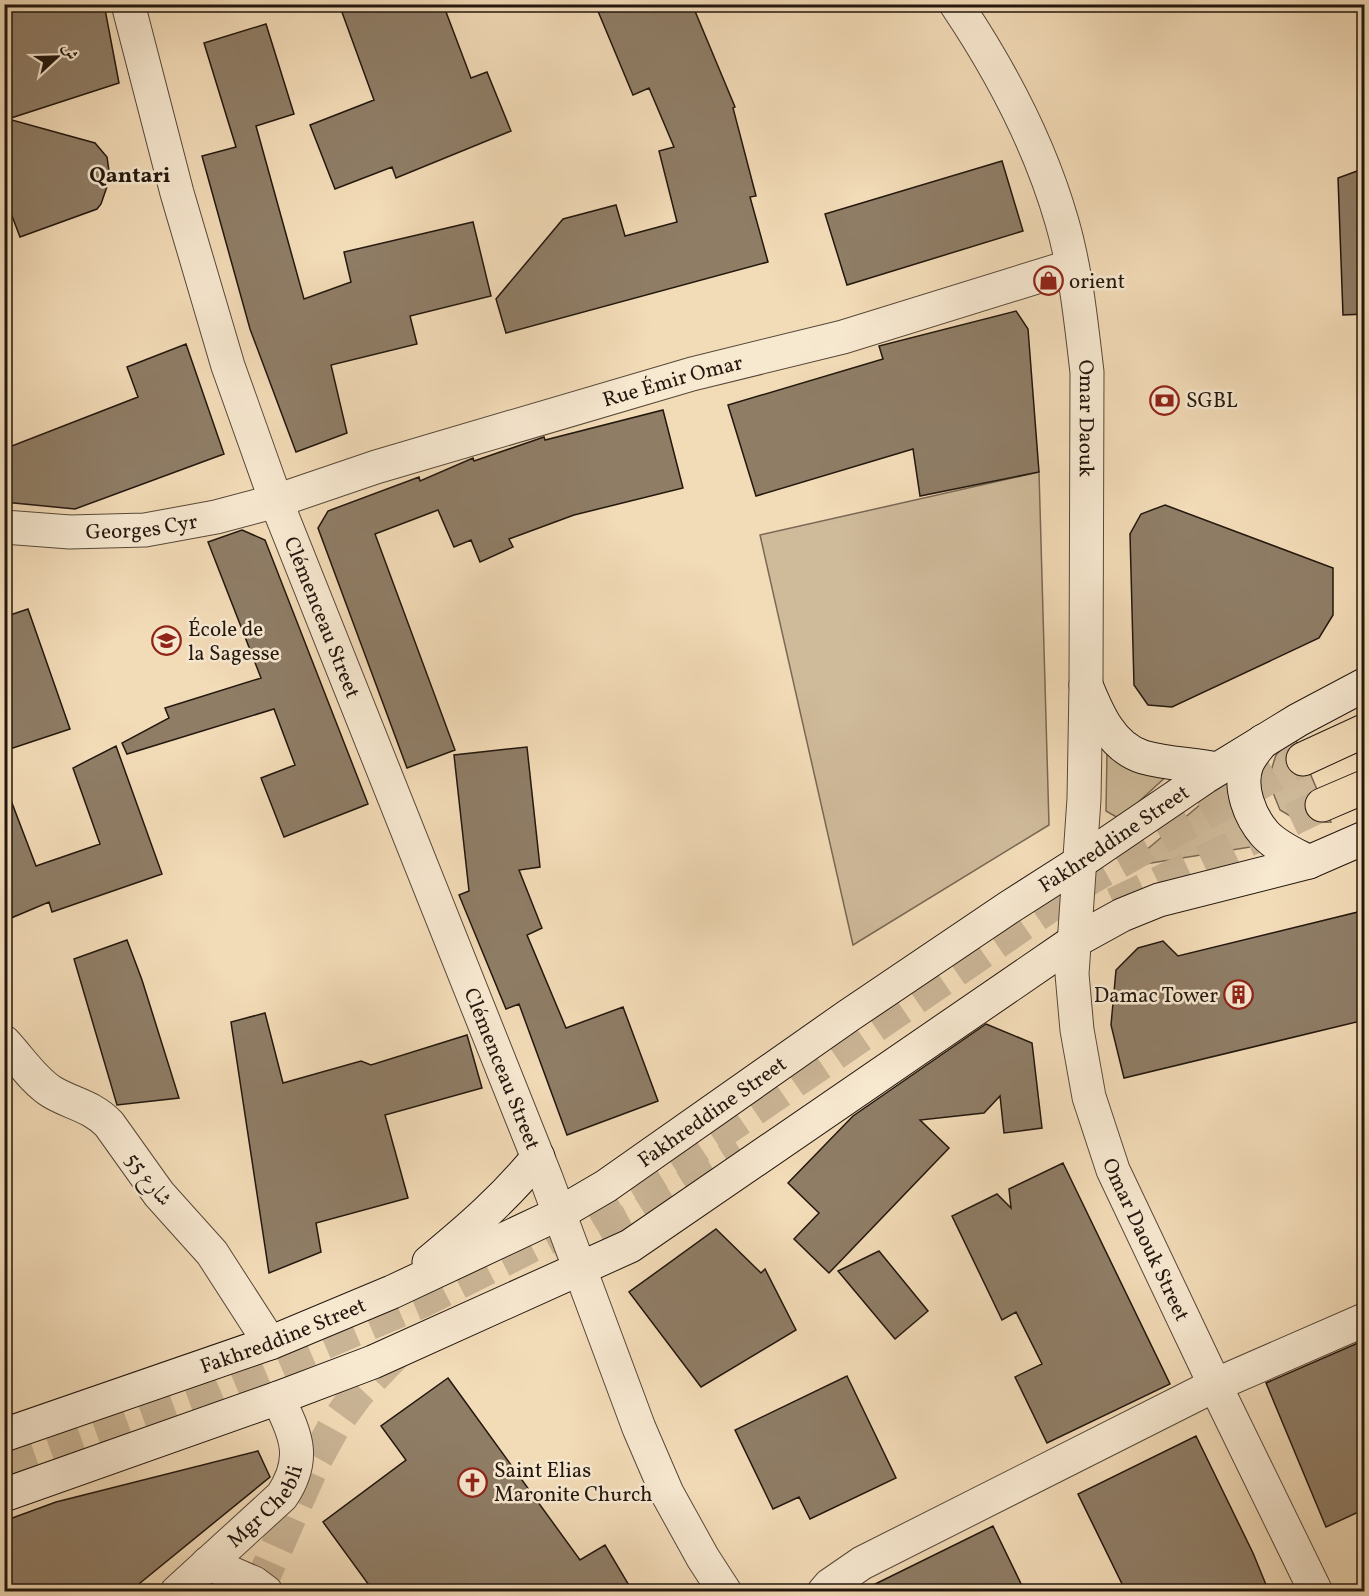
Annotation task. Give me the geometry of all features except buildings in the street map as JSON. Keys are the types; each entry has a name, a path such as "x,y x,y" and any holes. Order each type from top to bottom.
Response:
{"highway":[{"path":"1303,759 1365,731"},
{"path":"1322,805 1365,787"}],"street":[{"name":"Clémenceau Street","path":"128,4 177,194 228,366 276,501 538,1157 639,1428 667,1493 725,1592"},
{"name":"Omar Daouk","path":"956,4 987,52 1032,142 1056,204 1072,266 1082,323 1087,372 1086,685 1080,862"},
{"name":"Rue Émir Omar","path":"276,501 376,467 466,440 692,374 843,337 1072,266"},
{"name":"Georges Cyr","path":"4,527 70,532 145,530 216,518 276,501"},
{"path":"1086,685 1107,728 1128,750 1148,758 1217,769"},
{"name":"Fakhreddine Street","path":"4,1435 270,1343 392,1292 560,1214 606,1186 848,1016 1217,769 1365,685"},
{"path":"1263,741 1247,765 1244,777 1249,807 1265,835 1309,862"},
{"path":"4,1495 374,1362 630,1246 676,1212 1073,942 1122,915 1159,900 1309,862 1365,838"},
{"name":"Omar Daouk Street","path":"1080,862 1072,974 1077,1030 1089,1097 1113,1170 1316,1592"},
{"name":"شارع 55","path":"4,1042 47,1088 64,1098 88,1107 109,1124 159,1194 212,1253 270,1343"},
{"path":"392,1292 490,1210 538,1157"},
{"path":"824,1592 830,1585 862,1563 1215,1385 1365,1320"},
{"name":"Mgr Chebli","path":"177,1592 282,1496 292,1480 297,1464 298,1446 293,1429 278,1398"},
{"path":"208,1563 254,1583 266,1592"}],"shaded area":[{"path":"1039,472 1049,825 853,945 760,535"},
{"path":"1294,736 1331,822 1302,823 1280,810 1268,780 1276,755"},
{"path":"1107,752 1171,772 1120,819 1106,811"},
{"path":"1232,778 1263,845 1126,867"}],"tunnel":[{"path":"4,1466 214,1390 423,1301 579,1222 666,1170 1092,877 1303,759"},
{"path":"1114,904 1322,805"},
{"path":"557,1258 641,1214 741,1151"},
{"path":"257,1592 315,1461 336,1423 358,1393 399,1350"}],"place":[{"name":"orient","path":"1048,281"},
{"name":"SGBL","path":"1165,400"},
{"name":"École de la Sagesse","path":"167,641"},
{"name":"Damac Tower","path":"1239,995"},
{"name":"Saint Elias Maronite Church","path":"473,1482"}],"district":[{"name":"Qantari","path":"130,174"}]}
